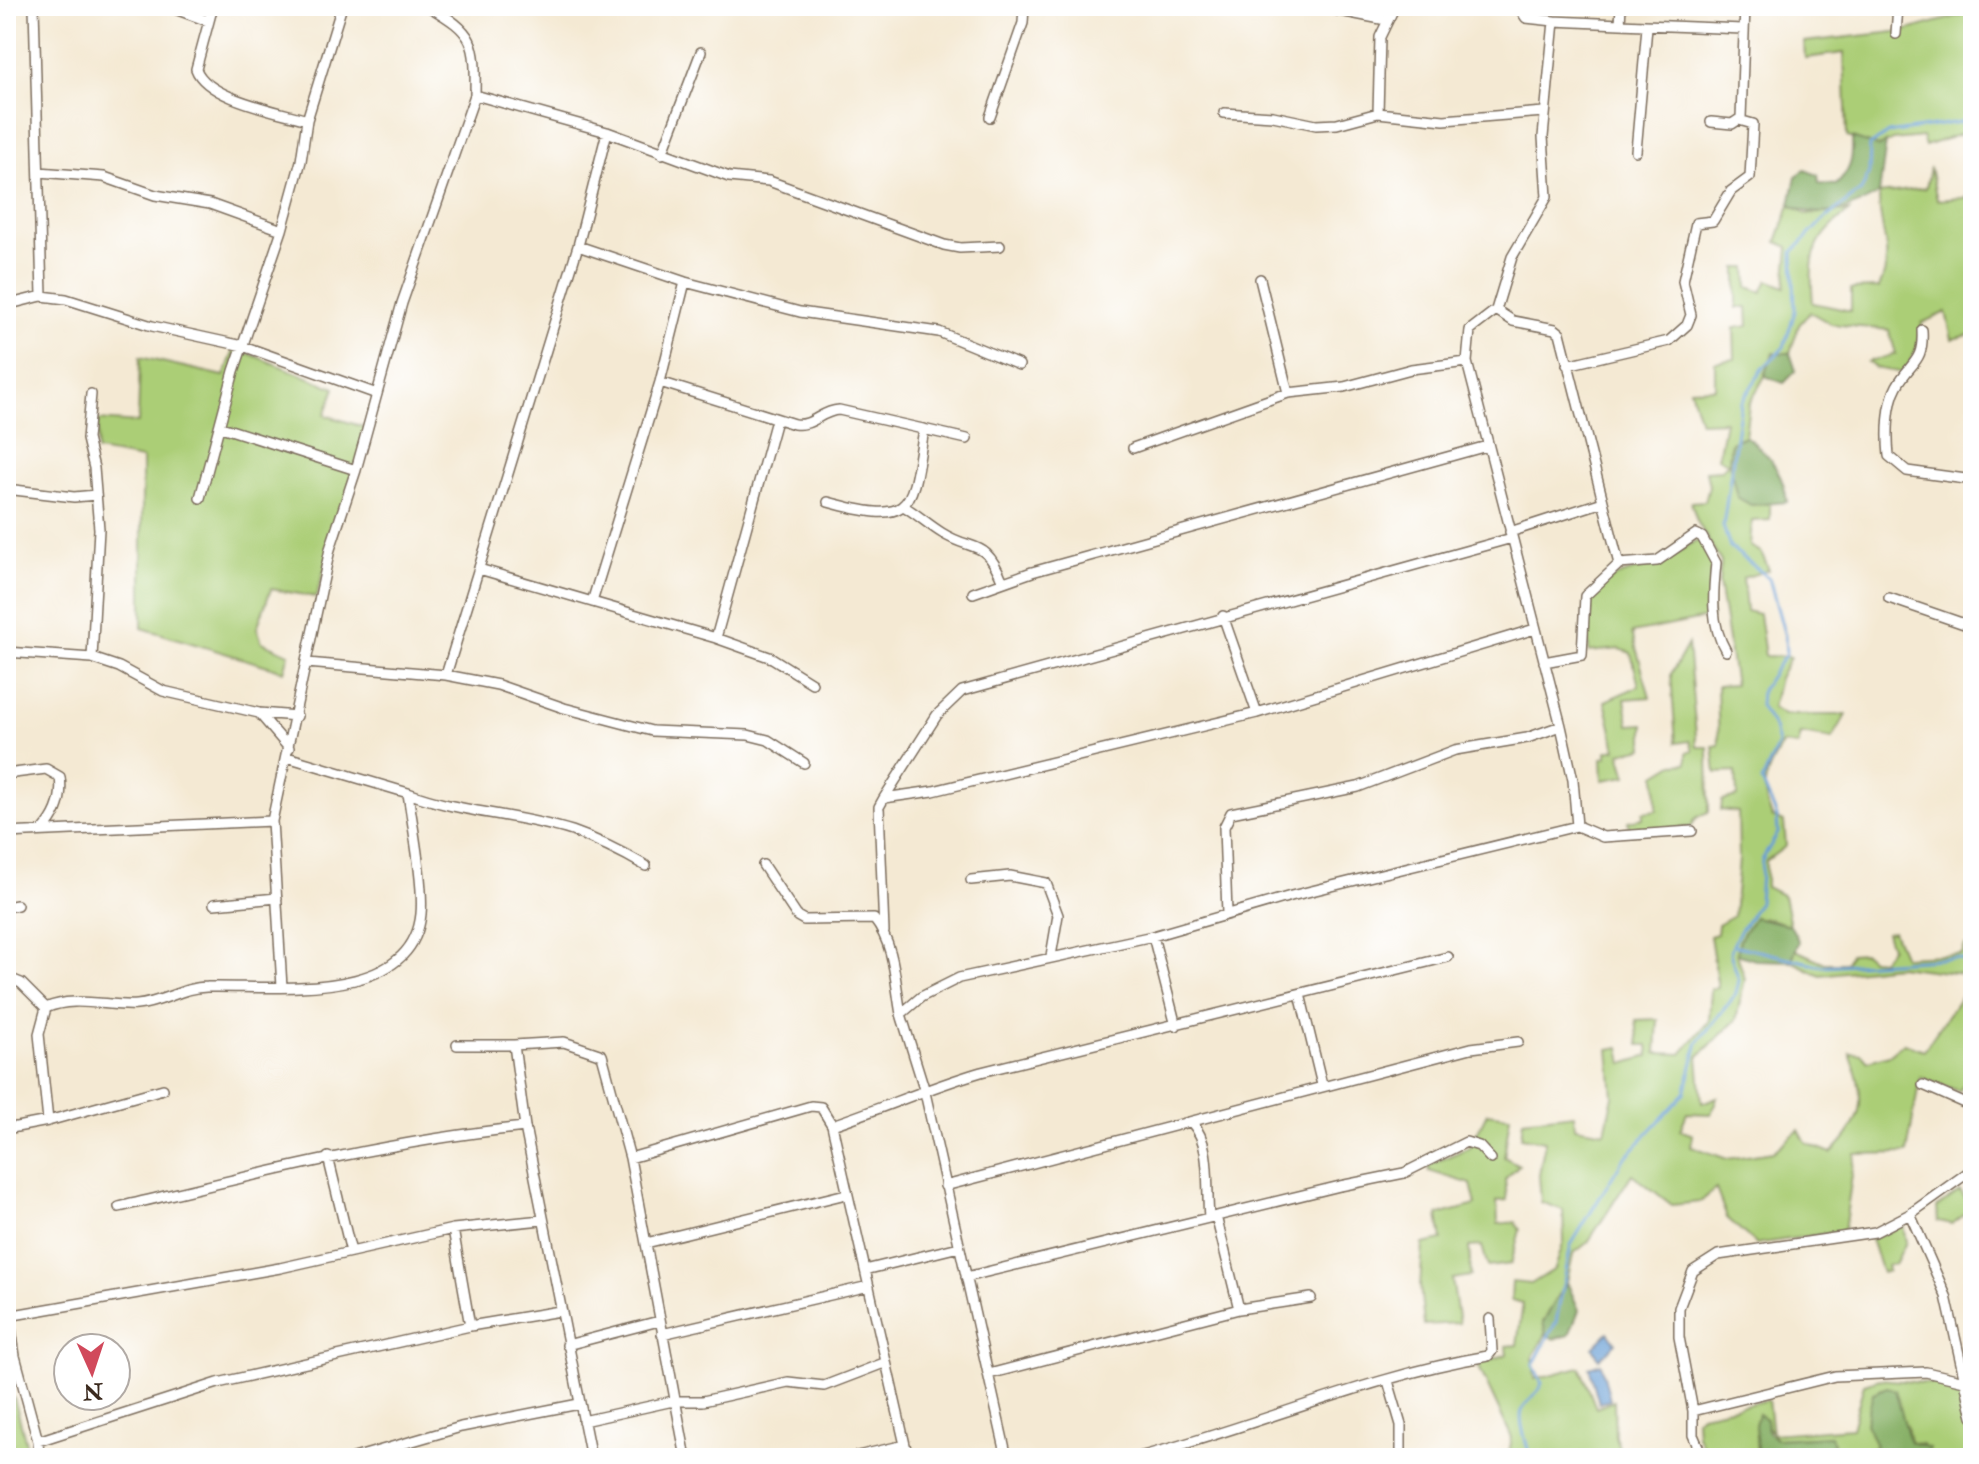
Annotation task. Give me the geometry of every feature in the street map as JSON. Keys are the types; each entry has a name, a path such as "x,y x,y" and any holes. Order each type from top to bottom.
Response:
{"street":[{"path":"34,6 42,296"},
{"path":"167,6 208,21"},
{"path":"213,6 196,69 199,78 230,96 307,120"},
{"path":"200,498 243,346 282,230 301,161 307,120 342,6"},
{"path":"282,987 272,821 297,716 330,549 356,470 402,303 475,95 475,54 469,33 428,6"},
{"path":"990,117 1023,23 1024,6"},
{"path":"1315,6 1386,20"},
{"path":"1378,113 1380,37 1395,6"},
{"path":"1518,6 1526,18 1554,21 1743,29"},
{"path":"1620,24 1621,6"},
{"path":"1739,120 1745,6"},
{"path":"1896,34 1898,6"},
{"path":"1554,21 1544,112 1547,197 1512,257 1496,310 1470,330 1467,362 1561,726 1573,780 1577,826"},
{"path":"1636,151 1647,27"},
{"path":"662,154 701,52"},
{"path":"475,95 607,132 729,177 769,181 944,245 960,248 1000,246"},
{"path":"1224,113 1273,116 1316,125 1378,113 1464,120 1544,112"},
{"path":"1567,365 1669,341 1687,325 1691,315 1683,281 1696,223 1713,221 1731,191 1750,177 1753,124 1739,120 1732,124 1711,122"},
{"path":"446,675 466,599 479,569 578,246 607,132"},
{"path":"39,172 104,177 155,195 210,204 282,230"},
{"path":"578,246 685,282 831,318 850,317 939,332 1019,365"},
{"path":"1260,279 1288,393"},
{"path":"592,602 660,382 685,282"},
{"path":"6,305 42,296 66,299 152,326 243,346 377,394"},
{"path":"1496,310 1513,321 1558,331 1619,564"},
{"path":"1922,330 1919,358 1895,390 1889,426 1889,456 1907,471 1973,480"},
{"path":"1133,448 1288,393 1344,387 1411,369 1467,362"},
{"path":"660,382 776,420 805,426 829,410 839,410 967,439"},
{"path":"91,394 87,439 99,529 92,658"},
{"path":"716,638 776,420"},
{"path":"221,427 356,470"},
{"path":"828,502 880,515 905,507 915,489 924,429"},
{"path":"973,593 1487,446"},
{"path":"6,489 74,497 96,495"},
{"path":"1007,1458 924,1088 901,1014 884,932 879,807 884,798 937,715 962,691 1511,535 1603,502"},
{"path":"905,507 943,534 977,545 995,563 1003,582"},
{"path":"1544,662 1582,655 1585,596 1619,564 1657,561 1694,535 1702,537 1716,563 1711,590 1720,640 1726,651"},
{"path":"479,569 716,638 772,658 812,683"},
{"path":"1889,598 1973,627"},
{"path":"1223,616 1257,713"},
{"path":"884,798 933,791 1257,713 1535,629"},
{"path":"6,652 92,658 119,667 163,691 259,713 297,716"},
{"path":"307,663 446,675 498,685 564,708 652,731 748,735 768,740 804,763"},
{"path":"259,713 288,753 436,803 570,830 610,845 646,866"},
{"path":"1227,914 1224,827 1231,813 1358,787 1455,750 1527,738 1561,726"},
{"path":"6,774 46,769 60,777 61,794 56,814 43,830"},
{"path":"46,1008 70,1002 158,1002 202,987 256,990 328,984 374,975 394,965 417,933 422,911 408,793"},
{"path":"6,833 272,821"},
{"path":"901,1014 921,997 959,978 1153,936 1227,914 1577,826 1603,837 1692,831"},
{"path":"763,865 797,916 814,922 874,919 884,932"},
{"path":"971,880 1010,876 1046,883 1058,915 1051,956"},
{"path":"214,904 277,898"},
{"path":"6,907 17,905"},
{"path":"1153,936 1176,1026"},
{"path":"832,1125 910,1099 924,1088 1448,957"},
{"path":"6,977 21,983 46,1008"},
{"path":"1300,994 1322,1085"},
{"path":"46,1008 39,1034 48,1121"},
{"path":"457,1045 564,1042 602,1055 630,1158 686,1458"},
{"path":"945,1186 1192,1123 1322,1085 1471,1048 1518,1042"},
{"path":"514,1045 542,1220 591,1458"},
{"path":"1923,1085 1973,1107"},
{"path":"6,1129 48,1121 163,1089"},
{"path":"630,1158 811,1106 821,1107 832,1125 908,1458"},
{"path":"1192,1123 1202,1133 1207,1148 1204,1174 1239,1309"},
{"path":"119,1207 328,1157 434,1136 525,1127"},
{"path":"966,1277 1404,1173 1466,1142 1479,1146 1491,1159"},
{"path":"328,1157 351,1252"},
{"path":"1703,1458 1695,1445 1693,1411 1678,1321 1679,1308 1693,1271 1718,1255 1867,1234 1910,1214 1973,1169"},
{"path":"646,1243 846,1194"},
{"path":"1910,1214 1946,1296 1968,1383 1973,1417"},
{"path":"8,1316 351,1252 453,1229 542,1220"},
{"path":"453,1229 470,1326"},
{"path":"865,1270 959,1247"},
{"path":"662,1334 869,1286"},
{"path":"6,1295 10,1357 38,1441 39,1458"},
{"path":"989,1374 1239,1309 1311,1298"},
{"path":"38,1441 218,1383 470,1326 560,1311"},
{"path":"1135,1458 1199,1442 1280,1413 1451,1361 1488,1356 1492,1351 1490,1319"},
{"path":"567,1345 659,1321"},
{"path":"583,1421 673,1401 703,1401 788,1382 824,1386 884,1363"},
{"path":"1693,1411 1835,1376 1926,1372 1968,1383"},
{"path":"1388,1381 1401,1425 1401,1458"},
{"path":"354,1458 461,1427 579,1404"},
{"path":"849,1458 905,1445"}],"green space":[{"path":"1961,6 1973,6 1973,130 1925,146 1922,137 1893,140 1879,147 1847,137 1844,53 1805,58 1804,42 1904,31 1962,15"},
{"path":"1852,138 1879,147 1886,143 1879,194 1836,212 1813,212 1790,205 1796,176 1805,170 1818,175 1819,184 1836,185 1841,180 1850,164"},
{"path":"1930,167 1937,200 1973,197 1973,334 1952,339 1946,312 1922,323 1917,348 1904,373 1875,368 1868,362 1896,354 1889,330 1831,324 1810,312 1799,325 1790,353 1773,354 1749,404 1745,436 1731,442 1729,462 1751,505 1770,503 1770,520 1752,521 1750,546 1761,552 1769,570 1743,578 1746,611 1759,614 1765,656 1790,657 1779,678 1772,708 1784,715 1846,715 1832,739 1801,734 1798,746 1782,744 1768,772 1765,796 1772,817 1784,822 1786,846 1766,861 1766,887 1784,896 1790,925 1763,917 1740,939 1737,954 1745,979 1736,1020 1698,1057 1702,1103 1717,1097 1711,1114 1687,1113 1680,1130 1693,1135 1691,1146 1727,1159 1773,1152 1799,1130 1806,1143 1831,1153 1851,1130 1860,1107 1859,1082 1850,1053 1862,1054 1868,1061 1889,1055 1904,1043 1924,1050 1970,983 1973,986 1973,1072 1959,1091 1920,1077 1907,1153 1855,1154 1844,1231 1756,1244 1727,1218 1716,1189 1700,1202 1672,1205 1632,1174 1588,1242 1573,1254 1567,1282 1543,1322 1546,1334 1533,1356 1535,1379 1580,1367 1596,1408 1614,1401 1615,1437 1623,1458 1499,1458 1509,1453 1512,1438 1478,1365 1507,1354 1506,1346 1517,1345 1523,1303 1511,1300 1512,1282 1531,1284 1555,1269 1564,1241 1563,1210 1541,1202 1539,1175 1545,1141 1521,1137 1523,1120 1574,1114 1575,1127 1605,1132 1613,1096 1609,1049 1620,1047 1623,1064 1649,1056 1648,1045 1639,1045 1636,1020 1658,1019 1656,1053 1681,1054 1709,1021 1711,989 1718,988 1710,936 1717,934 1718,925 1734,916 1739,859 1738,812 1721,810 1722,801 1737,797 1736,772 1716,773 1713,746 1719,745 1717,686 1735,685 1719,583 1721,562 1697,521 1691,502 1705,501 1709,486 1706,471 1721,470 1728,463 1718,458 1725,421 1700,422 1690,389 1715,388 1715,362 1735,359 1734,328 1749,326 1748,308 1737,308 1737,268 1747,268 1748,287 1762,292 1768,280 1785,287 1789,247 1777,242 1790,205 1806,214 1849,211 1820,241 1813,261 1812,287 1813,303 1851,311 1851,289 1879,288 1884,275 1886,251 1879,194 1926,188"},
{"path":"235,348 335,388 325,415 367,428 316,597 271,589 257,628 262,642 289,654 284,671 142,628 142,459 97,451 98,420 138,423 140,357 224,376"},
{"path":"1773,353 1790,353 1796,371 1784,383 1765,376"},
{"path":"1745,436 1774,464 1787,502 1751,505 1737,497 1729,462 1731,442"},
{"path":"1700,541 1714,567 1710,576 1712,617 1632,633 1650,697 1625,699 1629,725 1644,724 1644,748 1620,753 1627,776 1603,780 1602,758 1607,757 1607,751 1616,749 1605,701 1639,686 1631,653 1620,649 1589,652 1588,625 1595,593 1614,578 1669,559"},
{"path":"1688,644 1697,747 1708,747 1709,812 1696,818 1691,827 1630,833 1628,821 1643,818 1643,812 1657,810 1656,775 1674,764 1687,763 1687,752 1693,750 1690,741 1676,743 1671,674"},
{"path":"1754,917 1790,925 1799,942 1791,961 1755,960 1737,954 1740,939"},
{"path":"1893,931 1904,957 1962,954 1965,946 1973,945 1973,967 1964,965 1962,974 1897,966 1820,975 1791,961 1796,950 1825,963 1846,963 1850,954 1864,953 1871,959 1882,960 1891,947 1886,933"},
{"path":"1487,1113 1510,1116 1504,1157 1519,1165 1505,1179 1507,1200 1497,1201 1498,1224 1515,1222 1520,1230 1511,1264 1488,1267 1482,1246 1469,1247 1471,1276 1452,1279 1459,1323 1424,1325 1420,1286 1423,1244 1442,1240 1438,1215 1476,1205 1471,1184 1429,1171 1429,1165 1470,1147"},
{"path":"1960,1191 1973,1208 1952,1224 1938,1221 1937,1207"},
{"path":"1903,1225 1906,1242 1895,1264 1887,1265 1888,1271 1882,1273 1871,1239"},
{"path":"1567,1282 1579,1310 1569,1335 1554,1339 1546,1334 1543,1322"},
{"path":"1880,1379 1957,1386 1973,1430 1973,1458 1919,1458 1926,1455 1922,1444 1910,1443 1907,1426 1864,1455 1836,1453 1831,1436 1776,1439 1772,1434 1852,1428 1864,1384"},
{"path":"1887,1387 1895,1390 1910,1442 1929,1448 1926,1455 1743,1458 1757,1449 1755,1425 1758,1414 1766,1419 1768,1433 1776,1439 1831,1436 1836,1453 1864,1454 1876,1445 1866,1423 1873,1393"},
{"path":"14,1398 30,1458 6,1458 6,1401"},
{"path":"1768,1400 1772,1433 1758,1414 1755,1425 1757,1449 1743,1458 1709,1458 1697,1435 1696,1419 1701,1414"}],"water":[{"path":"1608,1332 1616,1343 1599,1359 1593,1347"},
{"path":"1601,1363 1610,1400 1599,1403 1589,1367"}],"waterway":[{"path":"1530,1458 1521,1416 1542,1383 1533,1365 1556,1322 1571,1245 1622,1161 1685,1093 1698,1042 1736,994 1739,980 1730,953 1759,902 1762,860 1778,833 1777,817 1762,781 1778,744 1774,728 1760,706 1761,690 1786,654 1785,636 1769,578 1730,547 1723,526 1741,403 1764,367 1784,347 1795,311 1793,252 1823,220 1861,191 1869,173 1870,146 1888,133 1973,120"},
{"path":"1733,945 1823,966 1955,958 1973,962"}]}
